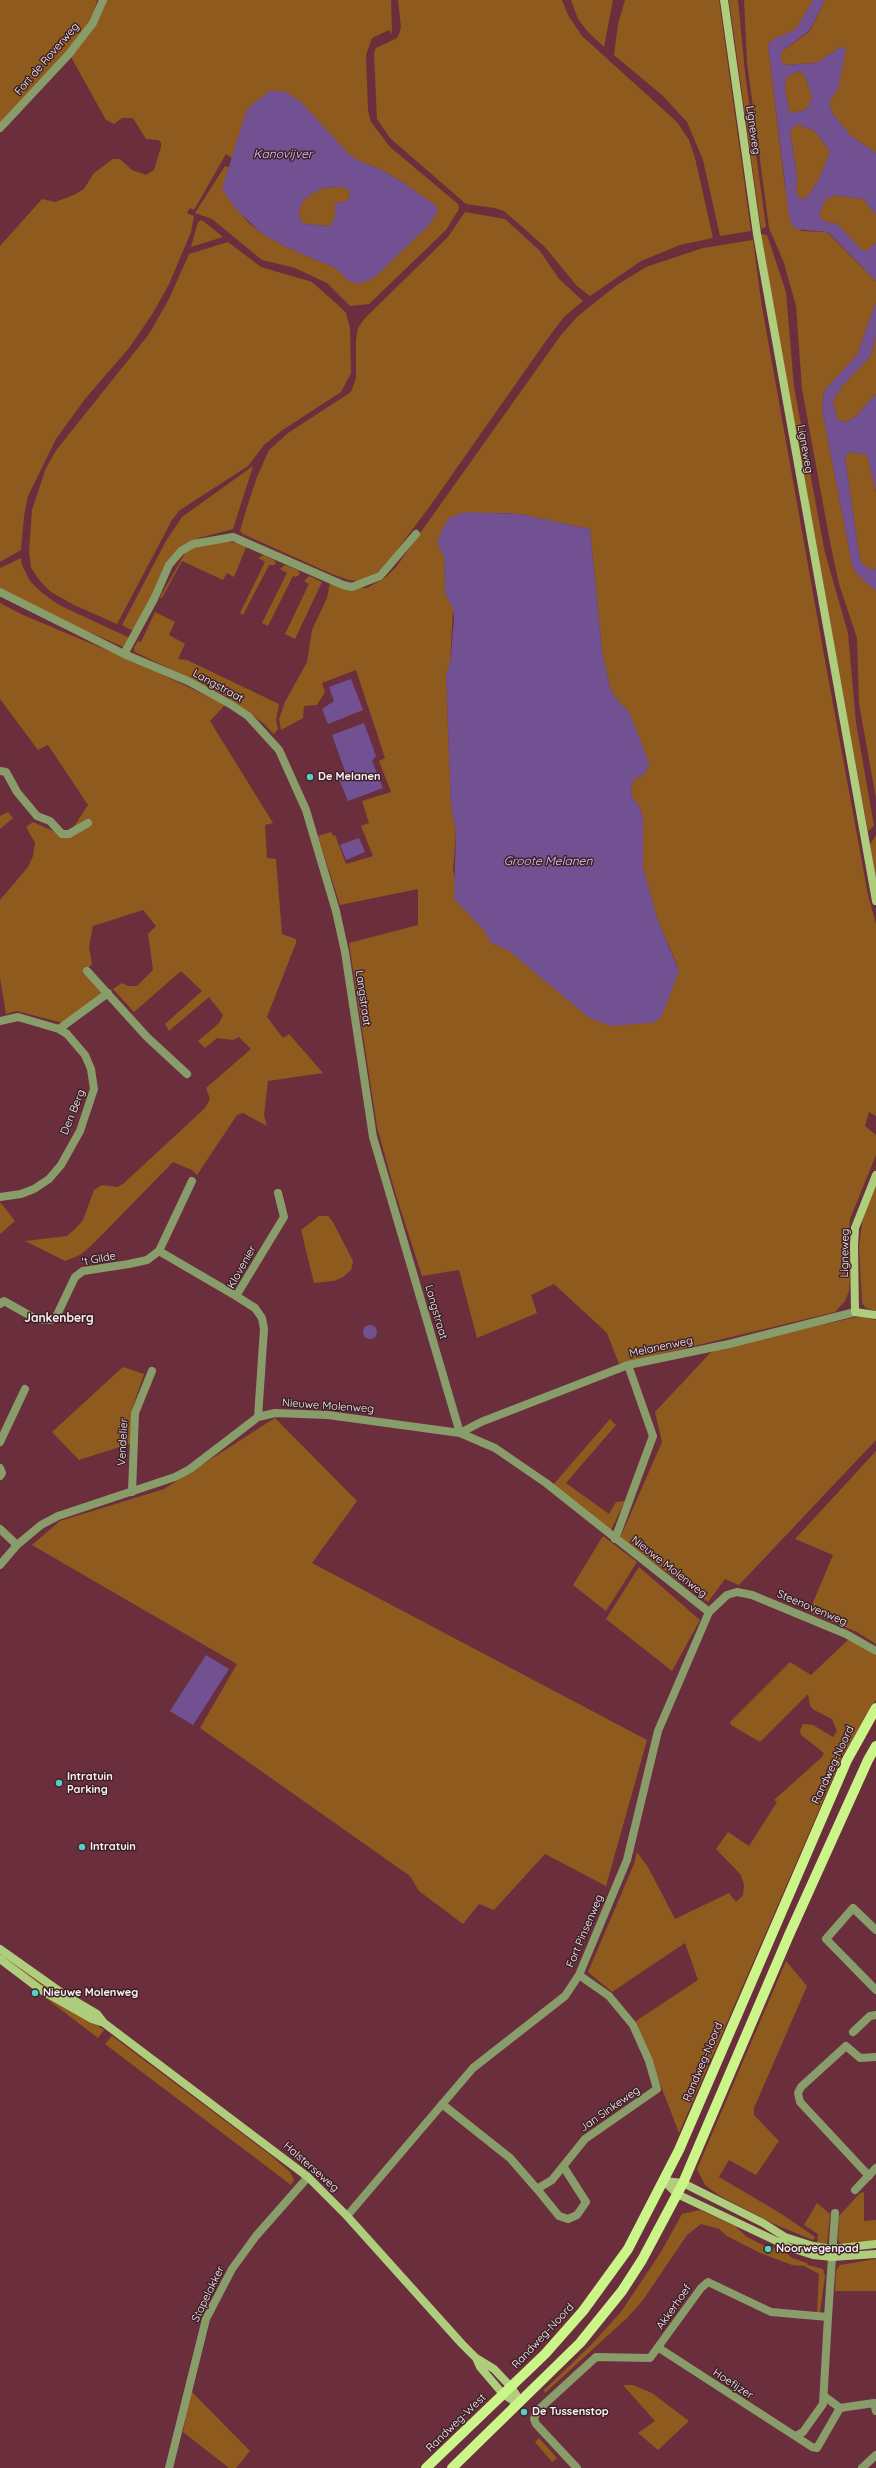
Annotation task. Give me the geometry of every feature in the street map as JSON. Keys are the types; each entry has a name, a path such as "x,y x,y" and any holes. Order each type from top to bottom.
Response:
{"main road":[{"name":"Randweg-Noord","path":"503,2394 544,2354 583,2311 618,2264 664,2182 847,1760 876,1708"},
{"path":"452,2468 528,2396 580,2343 622,2291 642,2260 678,2194 789,1935 868,1760 876,1746"},
{"name":"Randweg-West","path":"426,2468 503,2394"}],"street":[{"name":"Fort de Roverweg","path":"0,128 69,54 93,23 103,0"},
{"name":"Ligneweg","path":"724,0 757,234 876,900"},
{"path":"124,654 154,599 169,565 181,551 193,544 233,537 343,585 352,587 380,576 416,534"},
{"name":"Langstraat","path":"0,592 124,654 188,681 230,704 248,716 279,750 299,792 336,911 345,952 373,1137 460,1433"},
{"path":"0,771 6,772 17,792 37,816 50,821 62,834 69,834 88,823"},
{"path":"86,971 108,993 147,1037 187,1074"},
{"path":"59,1029 108,993"},
{"name":"Den Berg","path":"0,1021 18,1017 59,1029 67,1034 85,1055 91,1069 94,1089 80,1131 61,1164 49,1179 34,1189 21,1194 0,1197"},
{"name":"Ligneweg","path":"855,1312 855,1228 876,1174"},
{"path":"192,1181 159,1251 236,1296"},
{"name":"Klovenier","path":"258,1418 264,1329 262,1318 255,1308 236,1296 284,1217 278,1194"},
{"name":"'t Gilde","path":"0,1304 4,1301 36,1319 51,1320 56,1317 75,1277 83,1271 147,1260 159,1251"},
{"name":"Melanenweg","path":"460,1433 481,1422 628,1365 729,1344 855,1312 876,1315"},
{"name":"Nieuwe Molenweg","path":"615,1539 653,1436 628,1365"},
{"name":"Vendelier","path":"132,1492 135,1413 152,1371"},
{"path":"0,1442 25,1389"},
{"name":"Nieuwe Molenweg","path":"0,1565 17,1545 41,1525 58,1516 132,1492 190,1469 258,1418 275,1412 328,1415 460,1433 495,1448 520,1463 709,1612"},
{"path":"0,1468 2,1473 0,1476"},
{"path":"0,1529 17,1545"},
{"name":"Fort Pinsenweg","path":"347,2216 473,2068 565,1996 579,1975 627,1860 658,1731 709,1612 727,1595 738,1592"},
{"name":"Steenovenweg","path":"738,1592 752,1595 846,1634 876,1650"},
{"path":"876,1930 853,1908 826,1939 876,1990"},
{"name":"Halsterseweg","path":"0,1949 65,1996 97,2014 104,2023 308,2177 347,2216 434,2314 476,2358 494,2369 511,2387 517,2396 516,2400 503,2394 480,2367 476,2358"},
{"name":"Halsterseweg","path":"0,1959 41,1990 92,2019 104,2023"},
{"name":"Jan Sinkeweg","path":"537,2189 552,2180 585,2139 657,2089 649,2060 633,2025 609,1996 579,1975"},
{"path":"853,2032 870,2016 876,2016"},
{"path":"869,2176 800,2102 798,2093 801,2087 846,2046 860,2058 876,2057"},
{"path":"442,2104 510,2158 559,2216 568,2220 577,2215 586,2202 563,2166"},
{"path":"855,2190 876,2168"},
{"name":"Stapelakker","path":"169,2468 206,2319 232,2269 256,2236 308,2177"},
{"path":"664,2182 683,2183 763,2223 785,2238 832,2253 876,2254"},
{"path":"664,2182 678,2194 791,2248 813,2255 832,2253 876,2244"},
{"path":"796,2436 803,2432 823,2404 834,2214"},
{"name":"Akkerhoef","path":"577,2468 536,2424 534,2419 541,2406 596,2357 650,2358 659,2348 700,2288 708,2282 771,2312 828,2317"},
{"name":"Hoefijzer","path":"659,2348 812,2447 817,2448 840,2408"},
{"path":"507,2416 516,2400 528,2396"},
{"path":"824,2396 840,2408 874,2403 876,2411"},
{"path":"862,2468 876,2455"}],"shaded area":[{"path":"0,0 97,0 91,22 68,52 0,123"},
{"path":"106,0 391,0 392,34 389,30 372,38 366,55 368,110 371,122 390,147 458,204 459,209 446,230 369,304 350,306 327,283 295,268 262,260 212,219 195,213 225,166 229,167 226,176 226,195 248,222 261,233 284,246 335,268 348,280 368,281 378,274 438,211 436,206 401,181 380,169 357,160 347,153 301,102 247,109 232,158 226,154 194,210 190,208 187,213 194,216 191,232 169,284 153,313 129,348 85,399 56,439 28,496 24,516 21,550 0,562 0,246 42,199 55,202 74,195 84,189 94,173 113,159 120,159 132,170 146,175 154,170 161,147 161,142 158,140 146,139 133,118 122,118 114,124 106,120 71,57 97,23"},
{"path":"398,0 562,0 568,15 582,36 677,122 689,140 695,158 713,238 680,245 641,261 590,296 577,286 544,246 504,211 495,208 466,204 390,138 377,119 374,53 376,48 397,38 399,34 401,27"},
{"path":"571,0 613,0 604,47 588,32 578,19"},
{"path":"625,0 719,0 751,231 720,236 703,160 687,122 663,96 614,55 618,24"},
{"path":"729,0 738,0 745,73 766,227 761,229"},
{"path":"744,0 813,0 796,30 772,40 768,45 785,187 801,231 827,232 876,281 876,302 857,355 824,391 822,409 852,565 857,574 876,591 876,798 859,704 857,638 839,584 802,389 796,306 784,263 769,228 747,62"},
{"path":"825,0 876,0 876,153 851,136 832,113 829,101 838,89 841,47 816,63 784,65 781,60 781,52 810,31"},
{"path":"800,71 806,78 812,98 806,110 790,113 785,90 786,77"},
{"path":"797,124 815,131 830,152 818,181 807,197 801,199 796,193 797,177 790,130"},
{"path":"344,187 349,191 350,197 345,202 335,203 336,214 331,226 305,224 300,220 299,212 303,201 311,194 323,188"},
{"path":"835,195 863,199 876,215 876,242 867,251 862,251 837,224 823,221 819,215 825,200"},
{"path":"465,212 505,219 540,251 559,279 583,301 564,317 548,338 430,506 394,554 377,573 358,581 349,580 332,574 243,534 240,531 247,507 257,477 269,450 288,433 351,392 356,378 356,340 358,328 365,318 448,237"},
{"path":"202,220 223,237 191,247 198,222"},
{"path":"761,234 767,235 786,292 794,387 825,553 848,633 856,723 874,826 868,831 759,236"},
{"path":"753,240 761,301 824,655 868,895 876,924 876,1116 869,1112 865,1126 876,1135 876,1155 850,1219 848,1241 850,1277 849,1291 845,1301 835,1312 619,1364 607,1333 554,1284 531,1295 537,1313 477,1338 459,1270 422,1276 395,1192 377,1127 349,943 418,925 418,889 340,905 318,836 331,832 333,836 335,835 346,864 373,856 361,826 369,823 362,801 391,792 379,761 385,758 356,670 322,683 325,692 317,705 304,706 303,718 281,730 279,719 285,702 307,662 312,630 327,598 330,583 347,588 367,588 385,578 396,567 561,335 578,316 617,285 646,267 703,248","holes":["496,513 520,514 590,529 602,650 610,688 616,699 629,712 648,768 643,775 634,779 631,789 632,797 640,808 643,819 643,867 657,918 677,965 661,1018 493,944 484,930 465,910 453,871 456,831 451,806 446,674 450,664 453,609 445,593 444,557 438,543 442,530"]},
{"path":"228,242 261,267 312,282 346,313 350,328 351,373 341,392 281,431 264,445 248,466 180,510 172,520 117,624 74,605 51,592 40,581 31,568 29,552 32,510 46,468 57,449 149,334 169,299 189,254"},
{"path":"876,336 876,394 855,417 846,422 837,419 833,401 842,386 870,357"},
{"path":"850,452 867,455 876,492 876,568 870,570 860,561 845,457"},
{"path":"253,466 233,529 199,538 177,551 135,632 122,625 166,541 182,517"},
{"path":"224,541 247,545 234,577 227,573 223,580 182,561 162,598 160,597 185,553 196,546"},
{"path":"264,555 274,560 276,563 274,565 269,565 243,615 240,613 265,562 258,558"},
{"path":"21,558 22,565 30,581 41,592 59,605 132,639 126,648 0,594 0,568"},
{"path":"285,565 298,570 300,574 296,577 293,576 268,626 262,623 287,573 280,569"},
{"path":"309,576 322,582 295,639 285,634 309,584 304,581"},
{"path":"0,603 23,615 147,667 225,705 210,721 273,823 265,825 267,858 276,859 282,934 296,939 296,943 267,1017 283,1038 289,1034 323,1073 268,1081 264,1115 267,1126 243,1113 237,1115 197,1175 192,1170 173,1162 92,1245 80,1255 65,1261 25,1241 67,1236 83,1220 94,1190 102,1185 117,1187 123,1184 205,1108 210,1099 206,1088 251,1049 239,1037 233,1040 217,1038 205,1048 198,1041 219,1023 223,1015 209,997 169,1031 165,1024 202,991 181,971 134,1012 113,989 122,983 128,986 137,986 153,970 148,934 156,926 143,910 93,926 89,947 92,964 85,971 101,990 101,994 67,1024 17,1011 6,1014 0,978 0,900 28,867 33,856 35,843 26,827 33,822 67,837 88,805 48,745 38,750 0,699"},
{"path":"155,612 175,622 169,635 185,644 178,659 187,660 279,704 276,720 278,729 274,734 263,723 226,696 135,652 134,648 138,641 141,642"},
{"path":"8,812 13,818 0,829 0,816"},
{"path":"876,835 876,883 870,845"},
{"path":"876,1181 876,1311 866,1308 862,1303 859,1247 863,1215"},
{"path":"0,1202 15,1221 0,1234"},
{"path":"319,1216 328,1216 333,1222 353,1261 351,1270 343,1277 334,1281 314,1283 301,1230"},
{"path":"861,1316 876,1320 876,1440 739,1585 725,1579 708,1602 620,1538 662,1442 655,1412 714,1349"},
{"path":"123,1367 144,1374 132,1409 132,1443 79,1460 52,1432"},
{"path":"275,1418 357,1501 312,1563 647,1740 606,1886 545,1854 494,1910 479,1904 463,1924 419,1891 410,1876 200,1728 237,1664 32,1545 60,1521 164,1489"},
{"path":"610,1419 616,1425 566,1483 609,1514 616,1502 625,1501 611,1530 553,1485"},
{"path":"876,1451 876,1644 857,1632 809,1612 833,1555 795,1539"},
{"path":"603,1536 637,1562 606,1611 573,1585"},
{"path":"639,1567 700,1620 672,1671 606,1619"},
{"path":"849,1639 876,1656 876,1700 842,1757 679,2133 636,2021 698,1980 685,1943 612,1992 588,1972 634,1864 637,1852 648,1867 675,1919 729,1893 736,1902 743,1895 744,1885 741,1875 716,1849 728,1832 749,1846 777,1802 774,1800 822,1757 824,1753 801,1735 800,1730 803,1724 813,1725 833,1737 837,1731 832,1719 814,1710 810,1706 808,1694 760,1742 731,1725 730,1722 790,1662 811,1675"},
{"path":"0,1952 104,2030 98,2038 0,1963"},
{"path":"786,1961 807,1986 754,2108 754,2115 779,2141 756,2175 729,2160 719,2177 780,2213 815,2237 813,2240 774,2224 720,2196 705,2185 697,2169"},
{"path":"112,2036 269,2154 290,2172 294,2180 291,2185 105,2044"},
{"path":"864,2192 864,2221 876,2220 876,2241 845,2246 840,2244 838,2239 839,2216 860,2193"},
{"path":"817,2203 830,2214 827,2245 817,2244 818,2234 804,2225"},
{"path":"700,2210 735,2226 747,2237 765,2246 782,2249 792,2258 807,2263 808,2265 823,2269 825,2276 820,2312 817,2312 819,2274 804,2266 792,2265 760,2253 727,2236 719,2229 701,2224 687,2235 643,2300 628,2317 545,2393 544,2390 591,2345 621,2312 661,2252 682,2214"},
{"path":"876,2259 876,2291 835,2291 836,2270 840,2265"},
{"path":"623,2385 633,2385 652,2393 689,2421 658,2450 638,2433 655,2421"},
{"path":"191,2391 250,2451 236,2468 229,2468 183,2432"},
{"path":"539,2438 557,2458 552,2462 535,2442"}],"water":[{"path":"813,0 825,0 810,30 781,52 781,60 784,65 816,63 841,47 846,48 838,89 829,101 832,113 851,136 876,153 876,215 863,199 835,195 825,200 819,215 823,221 837,224 862,250 867,251 876,242 876,281 828,232 794,229 789,217 768,45 772,40 796,29","holes":["800,71 806,78 812,98 806,110 790,113 785,90 786,77","797,124 815,131 830,152 818,181 807,197 801,199 796,193 797,177 790,131"]},
{"name":"Kanovijver","path":"271,90 286,92 301,102 348,153 357,160 380,169 401,181 436,206 438,211 429,225 378,274 368,281 357,284 348,280 335,268 284,246 261,233 235,208 222,189 247,109","holes":["344,187 349,191 350,197 345,202 335,203 335,215 331,226 305,224 300,220 299,212 303,201 311,194 323,188"]},
{"path":"876,302 876,336 870,357 842,386 833,401 837,419 846,422 855,417 876,394 876,492 867,455 850,452 845,457 860,561 870,570 876,568 876,591 857,574 852,565 822,409 824,391 857,355"},
{"name":"Groote Melanen","path":"464,512 520,514 590,529 602,650 610,688 616,699 629,712 649,762 648,768 643,775 634,779 631,789 632,797 640,808 643,819 643,867 657,918 679,971 661,1018 652,1023 610,1026 588,1017 509,951 490,942 484,930 454,899 456,831 451,806 446,674 450,664 454,620 453,609 445,593 444,557 437,543 449,518"},
{"path":"351,679 363,710 328,724 322,709 334,701 329,687"},
{"path":"364,723 376,756 372,761 383,788 348,801 339,779 345,771 332,735"},
{"path":"359,838 365,852 346,860 340,845"},
{"path":"367,1325 373,1325 377,1329 377,1335 373,1339 367,1339 363,1335 363,1329"},
{"path":"206,1655 229,1669 193,1725 170,1711"}],"place":[{"name":"De Melanen","path":"310,777"},
{"name":"Intratuin Parking","path":"59,1783"},
{"name":"Intratuin","path":"82,1847"},
{"name":"Nieuwe Molenweg","path":"35,1993"},
{"name":"Noorwegenpad","path":"768,2249"},
{"name":"De Tussenstop","path":"524,2412"}],"district":[{"name":"Jankenberg","path":"59,1318"}]}
